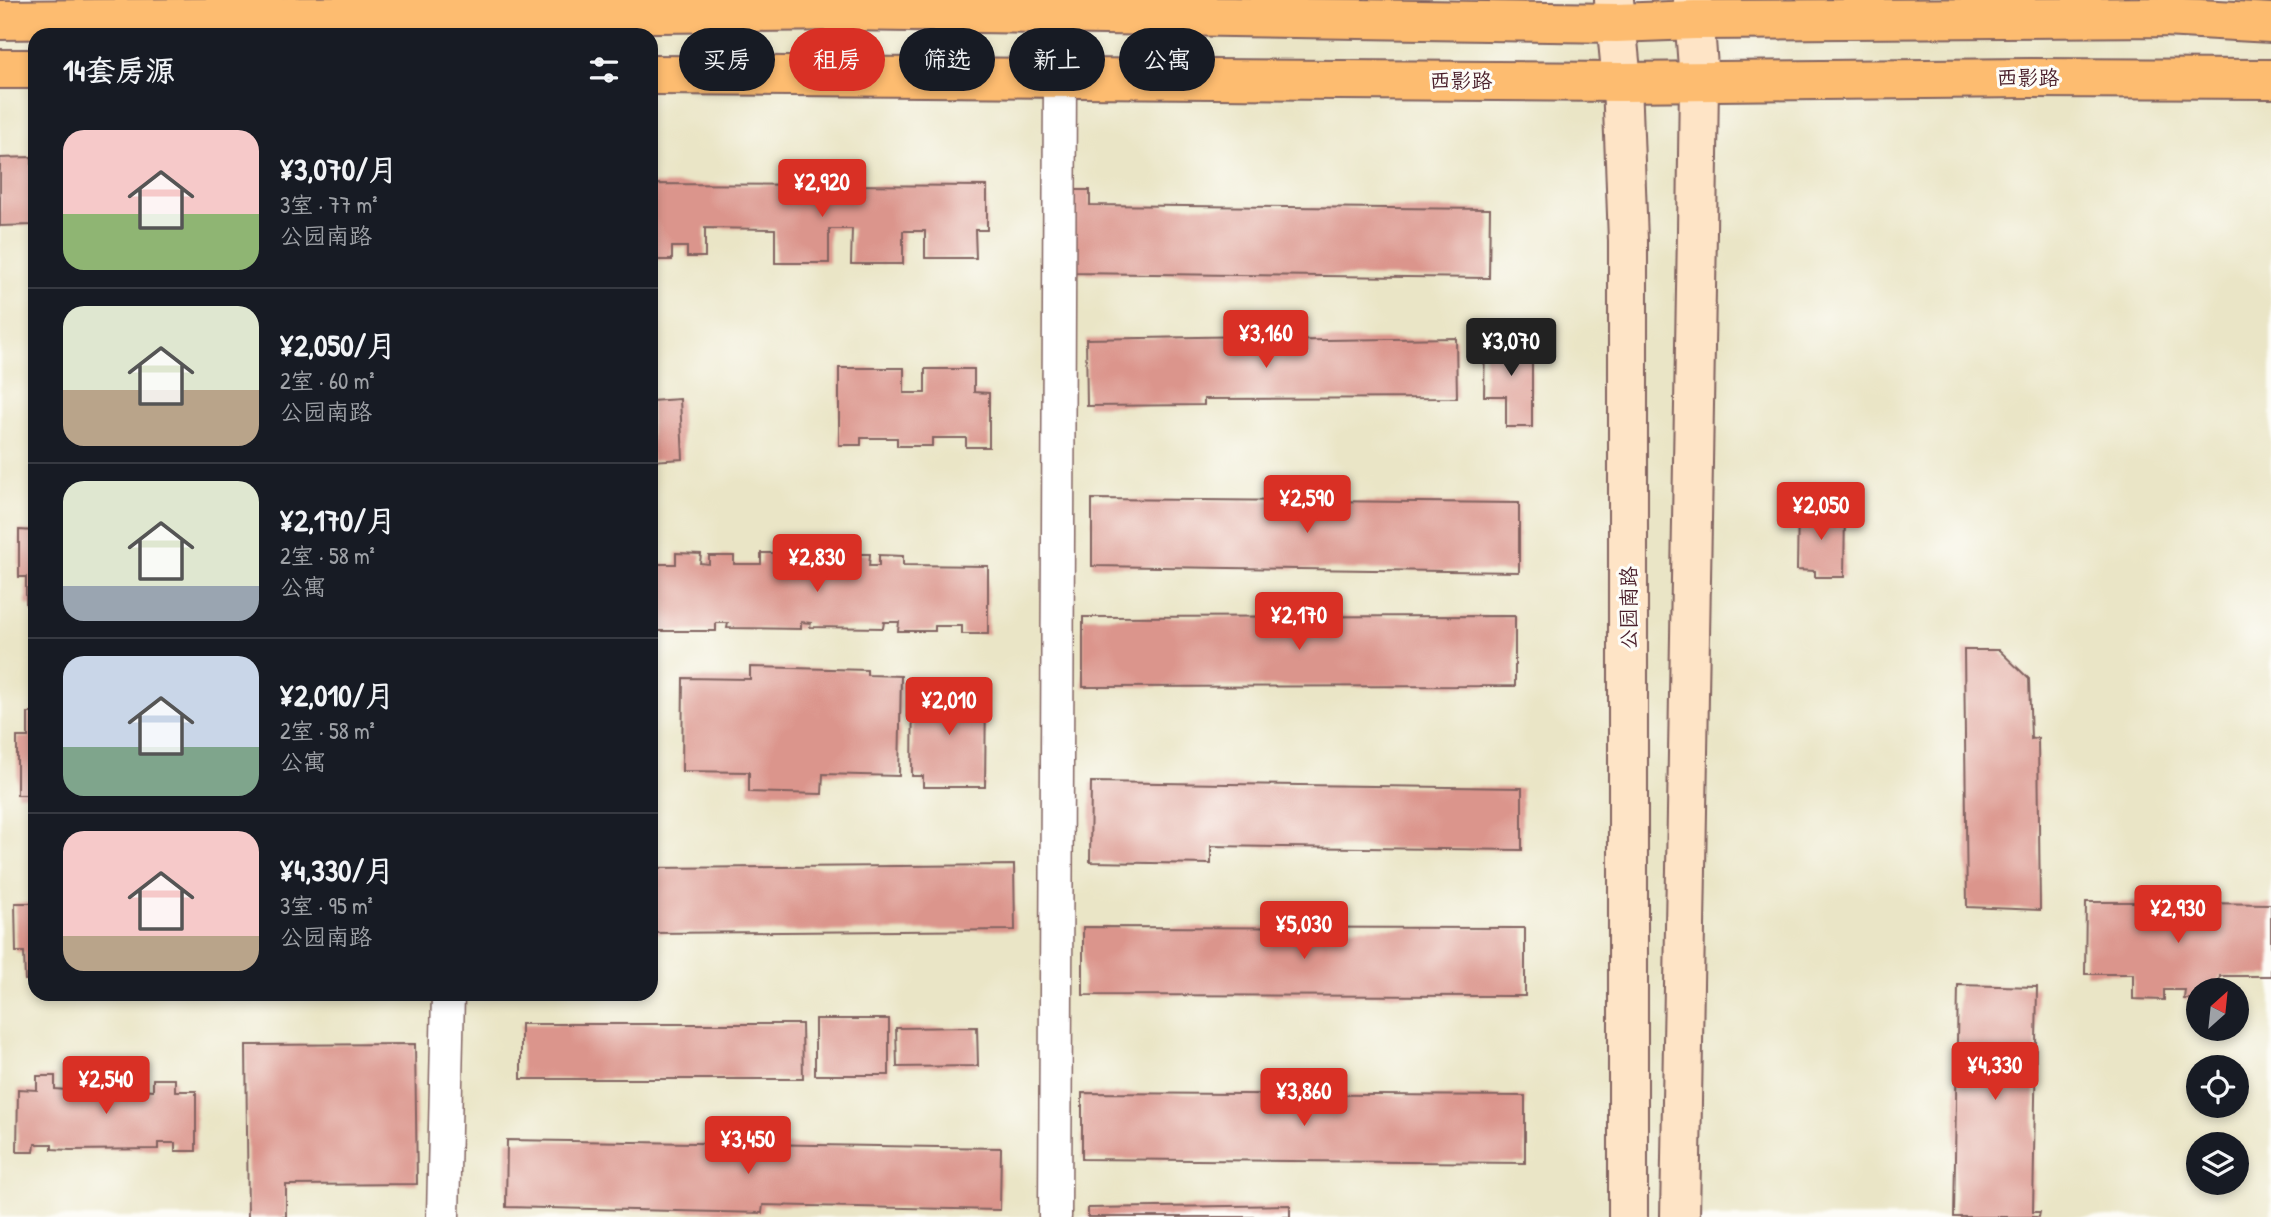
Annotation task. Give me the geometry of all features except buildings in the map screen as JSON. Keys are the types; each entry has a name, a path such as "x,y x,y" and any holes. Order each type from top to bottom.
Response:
{"main road":[{"path":"1680,1217 1699,81 1694,10"},
{"path":"0,19 845,11 1694,10 2164,17 2271,23"},
{"name":"公园南路","path":"1615,12 1622,82 1628,241 1628,1217"},
{"path":"0,69 28,69"},
{"name":"西影路","path":"658,75 1009,78"},
{"name":"西影路","path":"1105,78 1622,82 2271,79"}],"street":[{"path":"1055,1217 1060,91"},
{"path":"443,1217 448,1001"}]}
